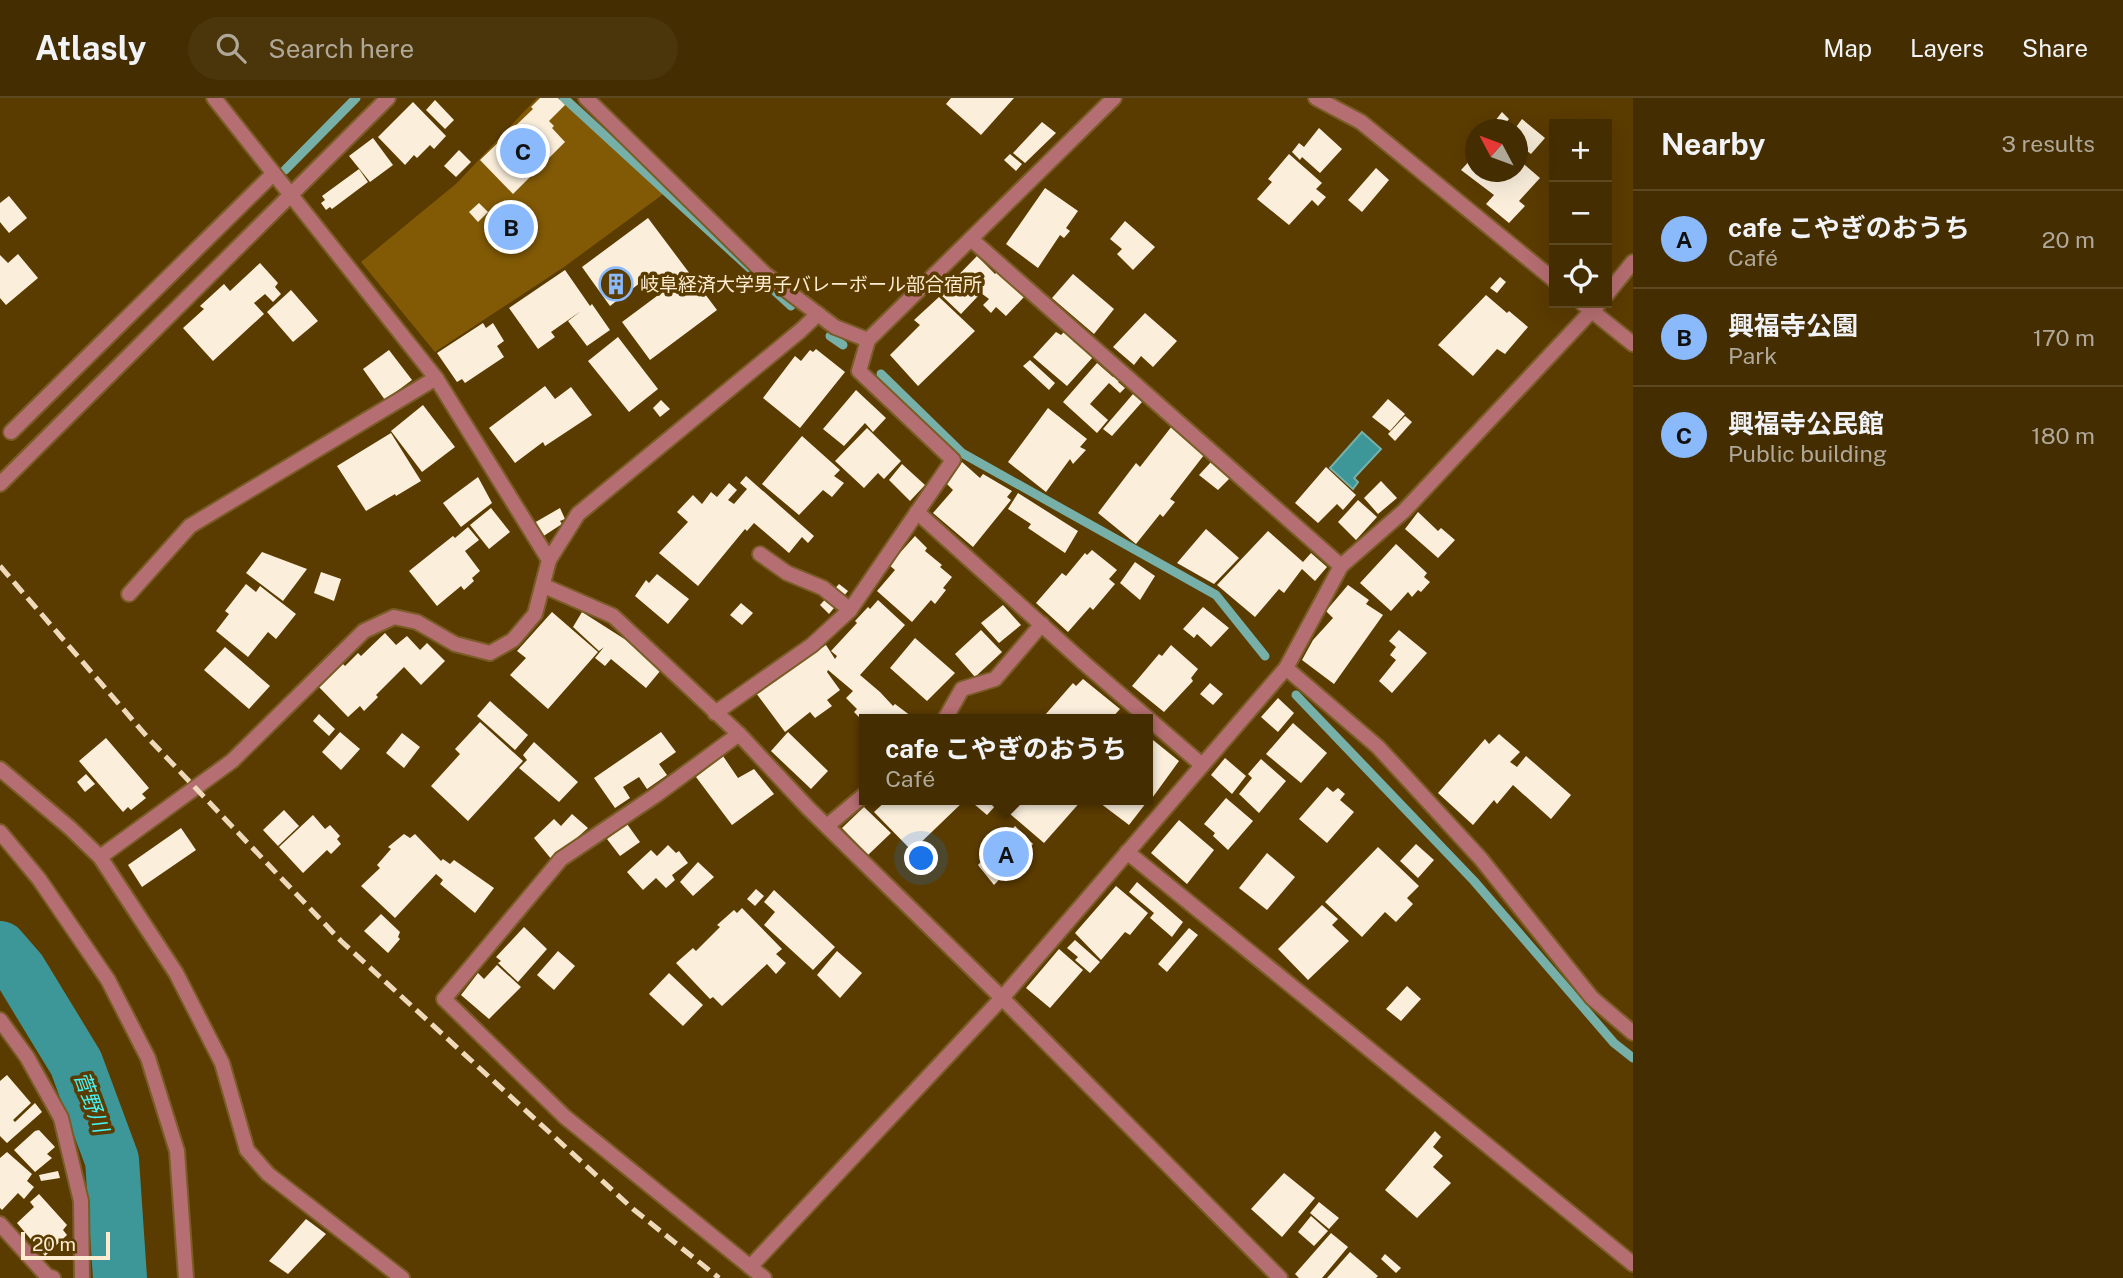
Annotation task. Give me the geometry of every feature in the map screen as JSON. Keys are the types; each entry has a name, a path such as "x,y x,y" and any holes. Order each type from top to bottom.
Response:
{"street":[{"path":"214,98 436,378 549,561"},
{"path":"0,484 388,98"},
{"path":"586,98 765,274 835,327 868,340"},
{"path":"715,713 812,645 850,610 953,460 859,371 868,340 1114,98"},
{"path":"1316,98 1361,122 1549,276"},
{"path":"11,432 273,174"},
{"path":"971,239 1341,566"},
{"path":"1612,287 1633,262"},
{"path":"750,1267 1002,998 1286,668 1341,566 1404,511 1588,308"},
{"path":"1594,308 1633,344"},
{"path":"100,857 232,761 363,631 394,617 418,622 455,644 491,653 513,640 535,614 549,561 578,514 818,314"},
{"path":"129,594 190,526 436,378"},
{"path":"917,512 1144,714"},
{"path":"760,554 787,572 823,588 850,610"},
{"path":"544,586 613,616 738,734 1280,1278"},
{"path":"948,714 962,689 995,680 1042,624"},
{"path":"1286,668 1378,747 1481,859 1592,998 1633,1033"},
{"path":"1153,722 1202,765"},
{"path":"738,734 656,795 561,859 444,999 565,1117 764,1278"},
{"path":"0,769 100,857 176,973 222,1063 247,1150 268,1174 402,1278"},
{"path":"827,826 859,799"},
{"path":"0,832 39,879 108,979 148,1058 177,1151 186,1278"},
{"path":"1127,852 1633,1264"},
{"path":"0,1020 27,1057 61,1118 81,1201 82,1278"},
{"path":"0,1224 47,1276 53,1278"}],"shaded area":[{"path":"537,98 570,98 666,192 564,267 435,352 361,262 457,183"}],"water":[{"path":"1362,432 1381,449 1354,478 1358,482 1353,489 1330,468"}],"building":[{"path":"540,98 558,98 565,105 549,121 565,142 513,194 480,160 533,109 531,107"},
{"path":"951,98 1014,98 981,135 946,104"},
{"path":"435,100 454,120 445,129 426,110"},
{"path":"413,102 446,136 434,149 430,145 417,158 414,155 405,165 378,137"},
{"path":"1502,112 1509,119 1497,119"},
{"path":"1042,122 1056,133 1025,163 1013,153"},
{"path":"1528,124 1545,138 1531,154 1528,152"},
{"path":"1319,128 1342,149 1320,173 1292,152 1299,143 1304,147"},
{"path":"373,138 393,165 370,182 349,156"},
{"path":"459,150 471,162 456,177 444,166"},
{"path":"1010,154 1022,164 1016,171 1004,160"},
{"path":"1289,154 1322,183 1316,189 1326,197 1318,206 1312,200 1289,225 1257,199 1272,182 1268,179"},
{"path":"1376,168 1389,180 1362,212 1348,200"},
{"path":"1528,168 1540,178 1519,201 1525,206 1509,223 1486,204 1494,195 1477,182 1528,182"},
{"path":"359,169 368,182 332,209 330,207 326,210 321,203 325,200 322,196"},
{"path":"1045,188 1078,211 1066,228 1070,231 1064,238 1060,235 1038,268 1006,244"},
{"path":"9,196 27,218 9,233 0,222 0,203"},
{"path":"479,203 488,212 478,222 469,212"},
{"name":"岐阜経済大学男子バレーボール部合宿所","path":"648,218 717,310 650,360 622,322 661,293 649,276 610,306 582,267"},
{"path":"1125,221 1155,247 1133,270 1117,254 1122,249 1110,239"},
{"path":"18,254 38,278 6,305 0,298 0,255 8,263"},
{"path":"977,256 995,274 998,271 1024,297 1006,316 996,307 991,313 983,305 989,299 981,293 961,314 940,294"},
{"path":"260,263 278,283 275,287 281,294 273,302 265,294 254,303 264,314 213,361 183,328 204,309 200,306 224,284 230,291"},
{"path":"565,270 610,330 587,346 568,321 581,311 551,332 555,337 538,349 509,308"},
{"path":"1073,274 1114,309 1094,334 1052,298"},
{"path":"1500,277 1506,282 1497,293 1490,288"},
{"path":"291,290 318,321 293,342 267,312"},
{"path":"1486,295 1528,327 1505,354 1497,349 1473,376 1438,345"},
{"path":"939,297 975,331 918,386 890,355 920,325 914,320"},
{"path":"1145,313 1177,341 1153,367 1141,356 1134,365 1113,347"},
{"path":"483,323 486,328 493,323 504,341 497,346 504,357 465,383 462,379 457,382 437,353"},
{"path":"1066,330 1076,339 1073,341 1093,357 1067,386 1033,357 1056,332 1061,335"},
{"path":"618,337 658,389 629,412 588,361"},
{"path":"816,349 845,372 800,428 763,398 795,356 801,361 810,350 813,352"},
{"path":"389,350 412,380 385,400 363,369"},
{"path":"1030,360 1055,383 1049,390 1023,366"},
{"path":"1097,363 1113,377 1116,374 1121,379 1118,382 1125,388 1120,393 1109,383 1090,404 1108,420 1097,433 1063,402"},
{"path":"545,386 555,399 571,387 592,415 545,446 543,442 515,463 489,428"},
{"path":"856,390 886,418 873,432 865,423 844,446 823,429"},
{"path":"1133,394 1142,402 1112,436 1103,429"},
{"path":"1388,399 1405,414 1390,431 1372,417"},
{"path":"661,400 670,409 660,417 653,408"},
{"path":"423,405 455,447 422,472 391,431"},
{"path":"1048,408 1087,439 1080,447 1086,450 1073,464 1070,459 1046,492 1008,462"},
{"path":"1405,416 1412,422 1395,441 1388,434"},
{"path":"1172,426 1204,455 1170,499 1175,502 1163,517 1160,514 1136,544 1098,513 1136,463 1140,467"},
{"path":"867,428 901,461 884,479 878,473 864,488 835,461"},
{"path":"391,433 421,481 366,511 337,466"},
{"path":"802,436 840,470 834,476 844,483 832,497 823,490 799,515 762,484"},
{"path":"1212,461 1231,477 1218,490 1199,475"},
{"path":"962,462 980,478 983,474 1012,491 1007,497 1011,500 973,547 933,513 953,490 947,484"},
{"path":"902,464 925,485 910,501 889,480"},
{"path":"1326,467 1356,495 1343,510 1337,504 1318,523 1295,503"},
{"path":"746,476 814,536 808,543 802,537 789,553 754,523 747,531 745,529 698,586 659,553 688,522 677,512 693,495 702,504 711,492 717,497 729,483 737,490 728,500 734,504 747,489 740,483"},
{"path":"478,477 492,503 461,527 443,503"},
{"path":"1381,481 1397,498 1378,514 1364,498"},
{"path":"1018,493 1078,531 1065,553 1028,528 1031,524 1008,509"},
{"path":"1358,500 1377,517 1356,540 1338,522"},
{"path":"491,508 510,532 489,549 470,525"},
{"path":"560,508 565,519 560,521 562,524 542,537 534,523"},
{"path":"1418,512 1438,531 1441,528 1455,540 1438,558 1405,529"},
{"path":"468,527 479,540 465,551 480,571 464,590 461,586 437,606 409,571"},
{"path":"1206,529 1239,558 1214,584 1177,563"},
{"path":"1268,531 1303,562 1311,553 1327,567 1315,581 1302,569 1284,593 1279,589 1255,617 1217,585"},
{"path":"915,536 927,548 925,551 952,577 935,604 931,600 912,622 877,591 895,570 889,565"},
{"path":"1396,544 1427,573 1424,577 1430,582 1412,597 1408,592 1391,611 1360,583"},
{"path":"1092,550 1117,570 1109,579 1115,584 1093,610 1090,607 1068,632 1036,603 1062,573 1066,576 1085,553 1087,555"},
{"path":"262,552 307,569 283,601 246,573"},
{"path":"1135,562 1155,576 1140,600 1120,583"},
{"path":"321,572 341,579 334,601 314,593"},
{"path":"657,574 689,599 668,624 635,596 646,580 649,583"},
{"path":"246,584 256,592 260,586 296,614 276,639 268,632 248,657 216,631 229,614 225,611"},
{"path":"839,584 848,591 829,614 820,605"},
{"path":"1348,585 1369,600 1366,604 1383,615 1334,684 1302,660 1313,640 1333,618 1326,611"},
{"path":"878,600 905,625 860,675 893,706 895,704 908,714 859,714 859,717 854,712 857,709 846,698 853,691 828,670 840,690 827,700 832,706 815,718 810,712 785,732 756,693 811,652 813,654 826,645 835,659 837,656 831,651 868,607 870,609"},
{"path":"741,603 753,613 742,625 730,615"},
{"path":"1003,605 1021,625 999,643 981,623"},
{"path":"1203,607 1229,628 1211,647 1197,634 1194,638 1183,629"},
{"path":"552,612 598,652 548,709 510,675 526,658 517,651"},
{"path":"582,612 626,640 661,670 646,688 611,659 605,666 595,658 604,647 599,651 573,627"},
{"path":"981,630 1002,652 975,677 955,654"},
{"path":"1399,630 1427,653 1392,693 1379,681 1396,660 1390,655 1396,647 1389,641"},
{"path":"385,633 396,645 407,636 420,650 427,643 445,661 421,685 404,667 364,711 360,706 348,717 317,685 341,662 345,666 358,653 361,656"},
{"path":"915,638 955,673 927,701 890,668"},
{"path":"1171,645 1198,669 1191,678 1193,681 1164,712 1132,686 1159,654 1162,656"},
{"path":"225,647 270,686 249,709 204,670"},
{"path":"1083,679 1120,709 1116,714 1046,714 1073,683 1076,686"},
{"path":"1210,683 1223,694 1213,705 1200,694"},
{"path":"1278,698 1294,713 1278,732 1261,717"},
{"path":"490,701 528,735 515,750 477,716"},
{"path":"319,714 335,729 329,736 313,721"},
{"path":"480,722 523,761 468,821 431,786 460,754 455,749"},
{"path":"1293,723 1327,753 1301,783 1266,754"},
{"path":"340,732 360,749 341,770 322,752"},
{"path":"661,732 676,752 659,764 667,775 647,789 639,777 623,787 630,798 615,808 594,778"},
{"path":"788,732 828,771 811,789 771,751"},
{"path":"402,733 420,747 404,768 386,753"},
{"path":"1499,734 1520,752 1510,762 1517,767 1526,756 1571,795 1551,819 1513,785 1497,804 1494,800 1473,825 1438,793 1485,739 1489,744"},
{"path":"106,738 149,788 142,794 146,798 131,810 128,807 123,812 79,761"},
{"path":"1153,740 1179,761 1153,797"},
{"path":"534,742 578,782 559,802 519,768 527,760 523,755"},
{"path":"723,756 738,778 754,769 774,794 732,825 696,777"},
{"path":"1225,758 1246,776 1232,794 1211,775"},
{"path":"1261,759 1286,781 1259,813 1239,794 1252,778 1248,774"},
{"path":"86,774 95,784 85,792 77,782"},
{"path":"1327,787 1333,792 1338,788 1345,794 1340,800 1354,812 1327,843 1299,819"},
{"path":"1226,798 1253,821 1228,850 1204,824"},
{"path":"882,805 960,805 912,851 874,812"},
{"path":"975,805 996,805 987,815"},
{"path":"1006,805 1078,805 1044,843 1003,808"},
{"path":"1103,805 1144,805 1129,825"},
{"path":"864,807 891,833 868,855 842,828"},
{"path":"284,810 299,826 278,846 263,830"},
{"path":"572,814 588,828 552,860 534,838 554,819 561,826"},
{"path":"313,815 325,829 330,825 340,836 337,839 341,844 331,854 327,850 303,873 279,847"},
{"path":"1179,820 1214,850 1187,884 1151,853"},
{"path":"627,824 640,842 620,856 607,839"},
{"path":"1015,826 1033,844 994,885 978,865"},
{"path":"181,828 196,850 142,887 128,865"},
{"path":"404,834 410,838 415,834 441,861 443,859 450,864 454,860 494,888 475,913 440,884 443,880 436,874 395,918 361,886 380,868 377,865 391,849 388,847"},
{"path":"1416,844 1434,860 1418,878 1400,861"},
{"path":"668,845 676,853 679,851 688,863 672,875 675,880 666,888 656,878 643,890 627,872 651,850 657,856"},
{"path":"1378,847 1419,886 1407,898 1413,904 1396,922 1385,912 1362,937 1325,902"},
{"path":"1267,853 1295,877 1267,910 1239,888"},
{"path":"698,862 714,877 693,896 680,882"},
{"path":"1137,882 1183,922 1172,937 1150,918 1154,913 1129,892"},
{"path":"1116,886 1148,913 1130,935 1125,932 1101,960 1075,933"},
{"path":"756,889 764,896 755,906 747,899"},
{"path":"774,890 835,947 813,970 764,925 775,912 764,902"},
{"path":"1322,905 1338,919 1332,925 1349,941 1308,980 1278,949"},
{"path":"742,908 782,949 776,954 786,963 776,974 767,964 722,1006 713,997 710,999 676,963 693,948 696,951 720,927 717,925 734,910 737,913"},
{"path":"381,914 400,932 400,939 388,953 364,931"},
{"path":"524,927 547,949 518,982 498,963 501,961 496,957"},
{"path":"1189,928 1198,935 1167,972 1158,964"},
{"path":"1075,940 1100,962 1090,973 1075,960 1078,957 1067,948"},
{"path":"1059,949 1083,970 1050,1008 1026,988"},
{"path":"558,951 575,966 554,990 537,975"},
{"path":"837,951 862,973 840,998 817,975"},
{"path":"497,965 521,987 489,1019 461,995 478,973 484,979"},
{"path":"669,973 703,1005 683,1026 649,994"},
{"path":"1407,986 1421,999 1401,1021 1386,1009"},
{"path":"7,1075 31,1103 13,1120 15,1122 35,1103 42,1112 7,1143 0,1136 0,1081"},
{"path":"39,1130 55,1147 47,1154 52,1158 35,1172 14,1150"},
{"path":"1435,1131 1441,1137 1433,1147 1443,1156 1433,1167 1451,1183 1417,1218 1385,1190"},
{"path":"7,1152 32,1174 27,1181 34,1187 24,1199 18,1193 2,1210 0,1158"},
{"path":"58,1171 60,1178 41,1181 39,1175"},
{"path":"1284,1173 1315,1198 1282,1237 1251,1209"},
{"path":"39,1194 67,1225 63,1230 67,1235 45,1256 17,1223 34,1207 30,1202"},
{"path":"1319,1202 1339,1218 1329,1229 1310,1213"},
{"path":"1311,1216 1328,1231 1314,1246 1298,1232"},
{"path":"306,1219 326,1234 288,1274 269,1261"},
{"path":"1331,1233 1348,1247 1322,1278 1299,1278 1295,1274"},
{"path":"1350,1252 1378,1276 1327,1278"},
{"path":"1385,1254 1401,1268 1396,1273 1381,1259"}],"waterway":[{"path":"285,170 356,98"},
{"path":"564,98 791,306"},
{"path":"830,336 843,345"},
{"path":"881,374 962,453 1216,595 1265,656"},
{"path":"1296,695 1474,881 1614,1043 1633,1058"},
{"name":"菅野川","path":"0,948 20,971 76,1063 112,1160 120,1278"}],"railway":[{"path":"0,566 149,739 341,941 633,1209 719,1278"}],"place":[{"name":"興福寺公民館","path":"523,151"},
{"name":"興福寺公園","path":"511,227"},
{"name":"岐阜経済大学男子バレーボール部合宿所","path":"616,284"},
{"name":"cafe こやぎのおうち","path":"1006,854"}]}
